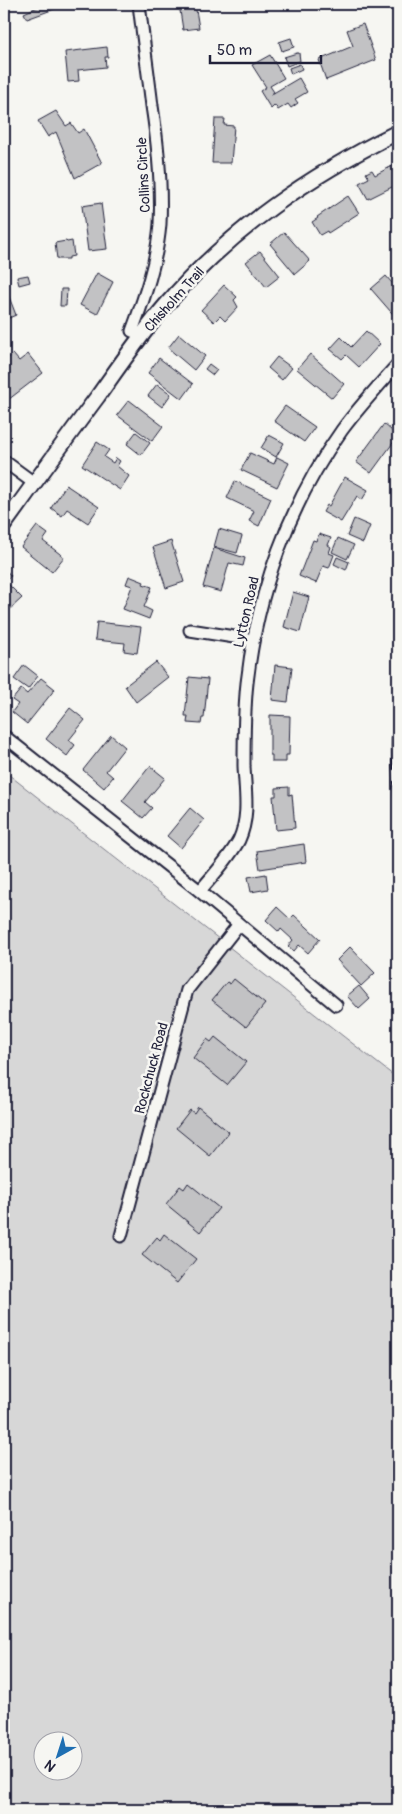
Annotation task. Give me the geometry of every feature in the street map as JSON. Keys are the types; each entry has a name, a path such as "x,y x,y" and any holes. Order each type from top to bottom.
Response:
{"street":[{"name":"Collins Circle","path":"139,4 159,159 161,190 160,225 154,260 145,296 132,331 142,335"},
{"name":"Chisholm Trail","path":"4,525 142,335 167,304 198,271 234,237 273,206 318,175 357,152 398,132"},
{"name":"Lytton Road","path":"200,891 230,854 244,826 247,808 244,731 247,683 253,640 274,563 296,509 316,472 342,431 370,395 398,364"},
{"path":"4,461 34,484"},
{"path":"190,630 253,640"},
{"path":"4,736 200,891 336,1005"},
{"name":"Rockchuck Road","path":"122,1236 187,990 239,924"}],"shaded area":[{"path":"4,771 398,1079 398,1810 4,1810"}],"building":[{"path":"44,4 68,4 27,19 24,13"},
{"path":"179,4 195,4 199,28 183,30"},
{"path":"363,24 376,60 326,80 319,60 353,46 347,30"},
{"path":"291,38 294,47 282,51 279,42"},
{"path":"107,47 106,67 78,70 79,81 68,82 65,52"},
{"path":"299,53 300,61 287,66 284,57"},
{"path":"270,55 284,78 270,86 274,92 270,95 299,78 307,92 295,99 298,103 291,108 288,104 278,110 275,105 271,109 260,91 266,87 252,65"},
{"path":"300,64 302,69 291,74 289,68"},
{"path":"56,111 66,126 71,123 78,133 84,129 102,163 75,178 56,132 48,137 38,121"},
{"path":"215,119 225,119 224,125 234,126 231,163 212,163"},
{"path":"394,165 398,172 398,184 368,199 359,183 369,178 366,173 372,170 375,175"},
{"path":"348,196 359,213 328,233 327,231 320,235 312,222"},
{"path":"101,203 107,249 88,251 82,206"},
{"path":"284,232 310,261 295,274 270,244"},
{"path":"72,241 74,256 69,257 69,259 57,259 55,243"},
{"path":"260,251 280,276 266,287 246,262"},
{"path":"97,273 113,282 97,314 80,305"},
{"path":"28,275 30,282 19,285 17,277"},
{"path":"386,276 398,290 398,320 371,289"},
{"path":"4,284 16,315 4,320"},
{"path":"224,285 237,297 234,300 238,307 225,321 220,316 214,322 201,310"},
{"path":"61,289 67,289 66,306 60,306"},
{"path":"366,331 380,344 359,367 346,355 342,359 330,349 341,337 351,347"},
{"path":"179,334 205,356 194,370 168,348"},
{"path":"13,354 19,361 28,354 43,373 4,403 4,362"},
{"path":"310,354 344,384 332,398 297,369"},
{"path":"277,357 292,368 282,380 268,368"},
{"path":"159,358 193,384 182,399 148,373"},
{"path":"209,364 217,370 213,375 205,369"},
{"path":"157,384 171,394 162,407 148,396"},
{"path":"129,400 163,426 152,441 117,415"},
{"path":"285,406 315,427 304,442 274,421"},
{"path":"384,424 398,436 371,473 356,462"},
{"path":"136,432 150,443 141,455 127,444"},
{"path":"269,435 284,443 276,457 261,448"},
{"path":"97,442 109,450 104,457 113,463 116,458 120,461 117,466 129,476 120,490 82,465"},
{"path":"250,453 274,464 277,457 289,463 277,487 241,470"},
{"path":"345,477 368,490 362,500 357,496 341,522 323,512 327,505 329,506"},
{"path":"235,481 271,498 259,526 249,521 254,511 227,498"},
{"path":"66,485 99,507 88,523 67,509 62,516 51,508"},
{"path":"354,519 370,526 363,543 347,536"},
{"path":"37,526 48,534 43,541 64,557 52,572 21,547"},
{"path":"219,529 242,536 237,553 214,547"},
{"path":"319,534 331,538 328,545 331,547 329,553 334,555 329,568 323,566 316,583 299,576 313,540 316,541"},
{"path":"338,538 354,545 347,559 332,552"},
{"path":"171,541 184,582 166,588 153,547"},
{"path":"214,548 245,558 243,566 229,563 221,592 203,587"},
{"path":"337,557 349,562 346,570 334,564"},
{"path":"4,568 11,576 5,581 22,598 8,611 4,606"},
{"path":"129,576 152,587 144,607 152,611 149,619 123,609 132,586 126,584"},
{"path":"293,592 309,597 300,632 284,627"},
{"path":"97,622 141,627 137,653 124,651 125,643 95,640"},
{"path":"156,662 168,677 136,702 125,686"},
{"path":"24,665 38,676 28,689 14,679"},
{"path":"275,665 292,667 288,702 272,700"},
{"path":"189,677 208,679 204,718 202,718 201,724 187,723 188,716 185,716"},
{"path":"41,678 55,689 27,724 12,712 18,704 12,700 21,689 27,694"},
{"path":"70,708 85,720 69,740 75,745 67,756 46,739"},
{"path":"270,715 290,716 289,755 286,755 286,762 272,762 272,755 270,755"},
{"path":"111,735 125,747 106,771 113,777 104,788 83,770"},
{"path":"150,766 165,778 145,802 152,808 143,818 122,801"},
{"path":"289,787 289,795 292,794 295,828 276,830 273,796 276,796 276,788"},
{"path":"190,808 204,820 181,848 167,836"},
{"path":"304,844 306,862 260,869 257,851"},
{"path":"266,874 268,889 251,892 248,877"},
{"path":"277,907 290,919 294,915 320,939 308,953 299,945 294,951 288,946 293,940 281,929 279,932 266,920"},
{"path":"350,947 375,973 361,986 337,960"},
{"path":"234,979 265,1004 246,1027 212,1000 227,982 230,984"},
{"path":"359,986 370,999 359,1009 347,996"},
{"path":"215,1037 246,1062 227,1085 193,1058 207,1039 211,1042"},
{"path":"198,1107 229,1132 210,1156 176,1128 190,1110 194,1113"},
{"path":"188,1183 219,1208 200,1232 166,1204 180,1186 184,1189"},
{"path":"164,1234 196,1259 177,1283 142,1255 157,1237 160,1240"}],"railway":[{"path":"398,682 394,746 398,810"}]}
